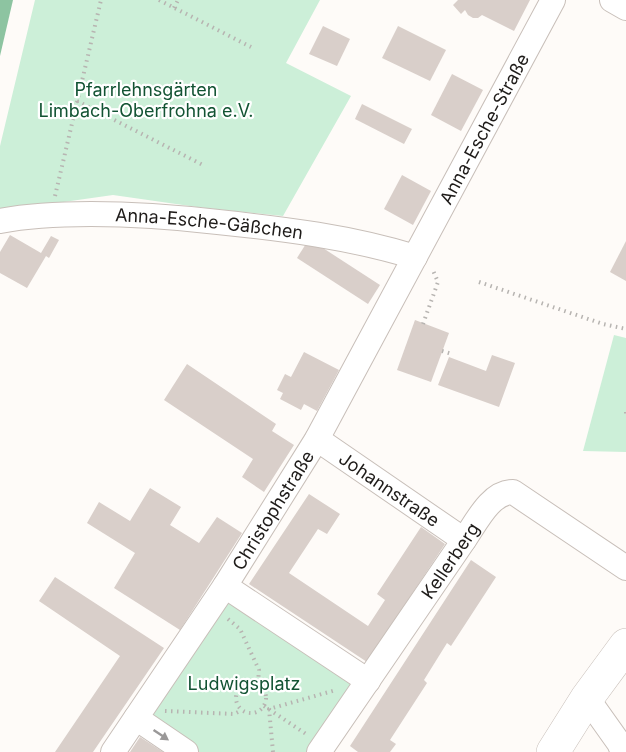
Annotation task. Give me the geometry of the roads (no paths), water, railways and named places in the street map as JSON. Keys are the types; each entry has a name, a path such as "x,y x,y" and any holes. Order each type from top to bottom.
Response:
{"main road":[{"path":"553,752 587,698 626,645"}],"street":[{"name":"Anna-Esche-Straße","path":"422,261 553,0"},
{"path":"612,0 626,8"},
{"name":"Anna-Esche-Gäßchen","path":"0,221 50,214 144,215 333,236 380,246 422,261"},
{"name":"Christophstraße","path":"113,752 218,596 317,439 422,261"},
{"name":"Johannstraße","path":"317,439 464,540"},
{"name":"Kellerberg","path":"326,750 368,681 464,540 497,497 506,492 513,492 626,568"},
{"path":"218,596 368,681"},
{"path":"587,698 623,752"},
{"path":"136,718 186,752"}],"park label":[{"name":"Pfarrlehnsgärten Limbach-Oberfrohna e.V.","path":"146,100"},
{"name":"Ludwigsplatz","path":"244,683"}]}
